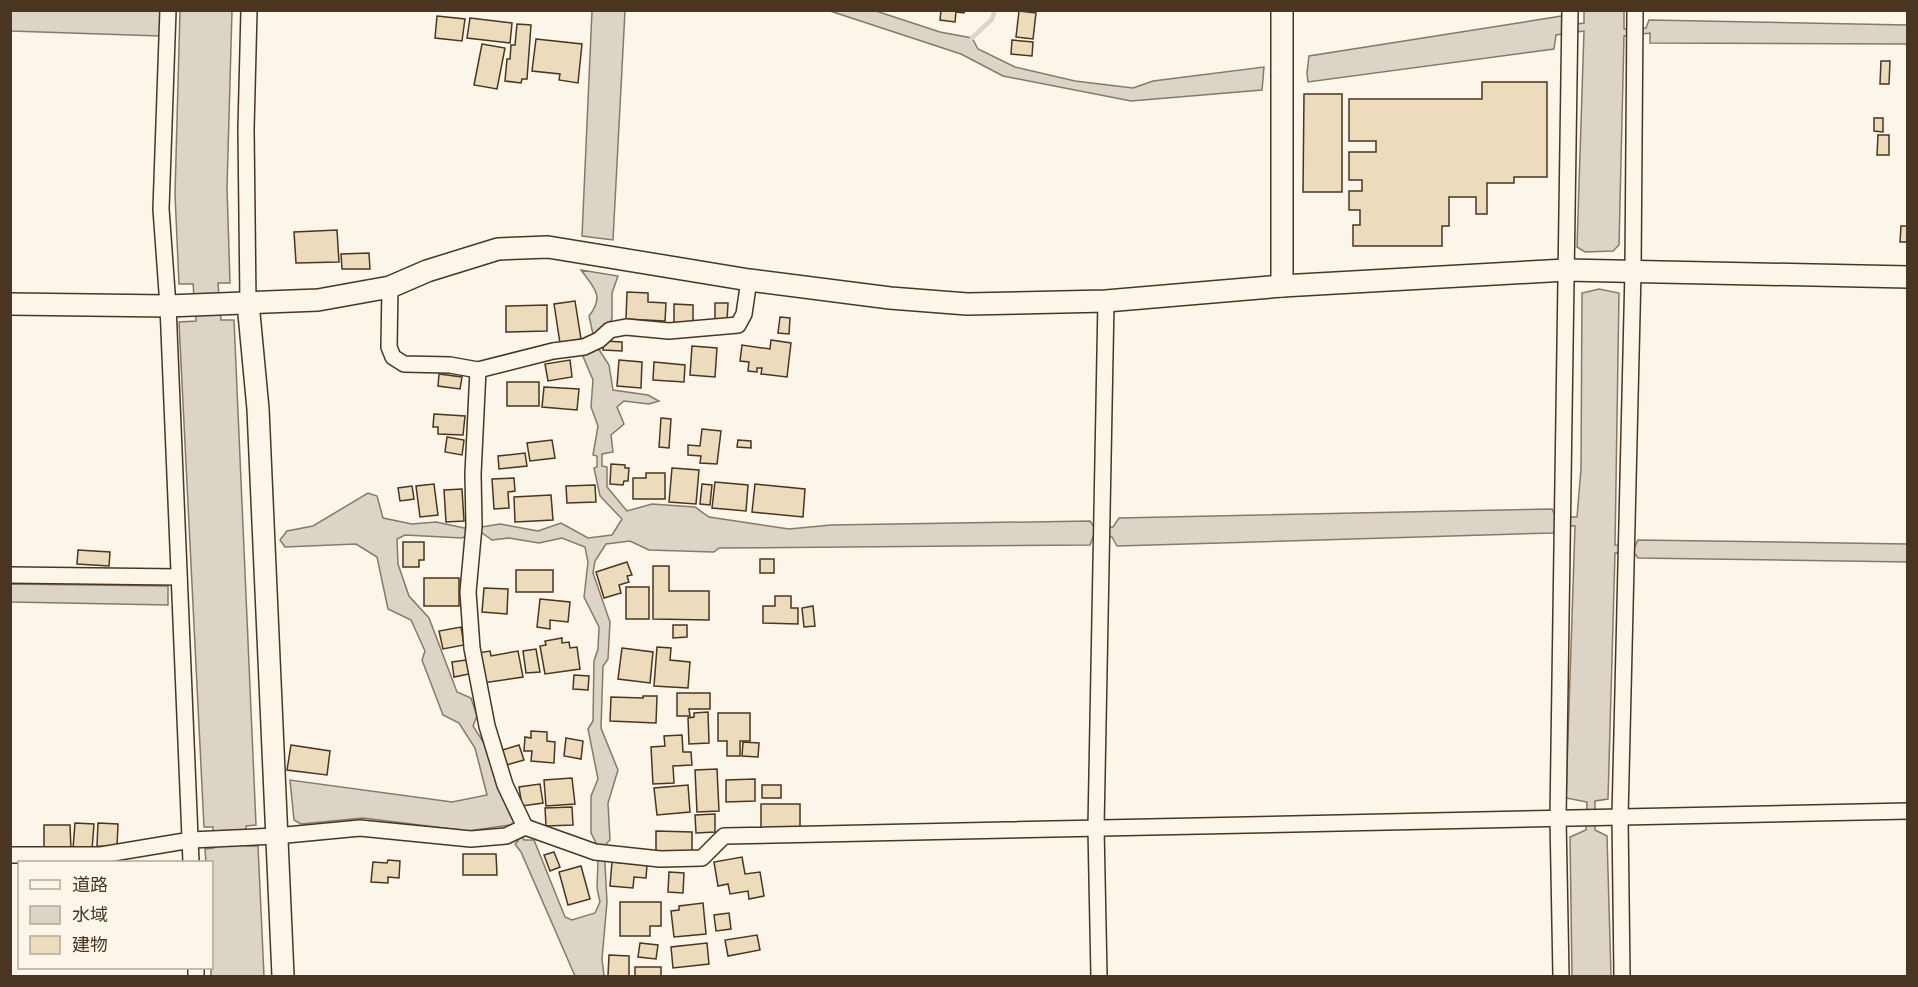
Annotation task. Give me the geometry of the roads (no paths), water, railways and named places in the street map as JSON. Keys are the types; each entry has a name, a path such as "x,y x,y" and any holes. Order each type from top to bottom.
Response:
{"street":[{"path":"168,10 161,209 168,306 192,861"},
{"path":"249,10 246,129 248,303 258,409 284,976"},
{"path":"1282,10 1282,286"},
{"path":"1561,976 1558,818 1570,15"},
{"path":"1622,976 1612,817 1626,549 1633,271 1635,25"},
{"path":"10,304 190,306 318,300 390,287 427,271 498,249 548,247 749,280 890,298 967,304 1106,301 1282,286 1566,270 1908,277"},
{"path":"390,287 389,347 393,357 404,364 450,365 478,370 594,343 610,330 626,327 669,331 738,325 744,314 749,280"},
{"path":"1099,976 1096,828 1106,301"},
{"path":"478,370 473,474 474,532 468,592 473,658 487,726 519,830"},
{"path":"10,575 179,577"},
{"path":"10,855 101,855 191,840 276,836 360,828 471,839 506,836 519,830 601,853 660,860 702,858 724,836 1908,811"}],"water":[{"path":"11,11 160,11 160,36 11,31"},
{"path":"180,11 232,11 227,188 230,283 218,283 221,320 234,320 256,825 246,826 247,846 258,846 264,976 211,976 211,969 213,969 213,861 206,861 205,849 214,848 213,827 204,827 179,322 196,321 193,284 179,284 175,194"},
{"path":"592,11 625,11 613,240 582,236"},
{"path":"830,11 876,11 940,32 972,38 978,49 1015,67 1075,81 1133,88 1153,81 1264,67 1262,90 1131,101 1003,76 961,54"},
{"path":"1584,11 1624,11 1624,29 1646,28 1649,20 1907,25 1907,44 1650,43 1650,33 1624,36 1619,245 1613,251 1585,252 1577,247 1584,31 1556,35 1554,49 1308,82 1309,56 1562,16 1562,26 1584,23"},
{"path":"581,270 618,276 612,293 612,319 599,335 598,348 609,365 613,390 648,395 659,401 649,404 624,401 617,407 624,424 611,435 613,452 602,454 602,466 607,467 607,487 627,511 652,504 695,507 709,517 789,529 831,525 1090,521 1094,527 1113,527 1119,518 1552,509 1556,517 1577,517 1581,469 1582,293 1599,289 1619,293 1615,545 1635,546 1638,540 1907,544 1908,562 1638,558 1635,554 1615,553 1608,799 1595,801 1595,830 1607,836 1611,976 1572,976 1570,837 1586,830 1587,802 1566,798 1575,526 1557,525 1553,533 1117,546 1112,537 1093,537 1090,545 719,548 714,552 649,550 630,541 606,544 595,561 593,573 610,622 608,659 603,666 601,728 618,770 608,803 610,840 604,846 607,902 602,959 604,976 575,976 521,852 515,844 518,841 510,825 468,831 363,818 301,824 294,820 290,780 452,802 487,795 475,748 459,723 443,715 422,660 425,651 411,620 388,609 377,557 356,544 285,547 280,540 287,531 313,526 368,493 377,496 383,518 412,524 436,522 469,529 500,524 538,531 561,523 588,538 612,535 622,519 600,496 594,468 597,467 597,456 593,455 598,426 591,407 593,380 582,354 590,349 593,334 589,316 594,309 597,297","holes":["482,533 492,540 509,538 539,543 562,538 585,547 588,562 584,597 599,627 598,649 594,661 593,721 588,729 598,779 591,796 591,833 597,845 597,888 600,902 595,913 572,920 565,917 534,840 524,840 498,788 487,748 473,726 477,716 471,698 457,692 429,618 409,596 398,564 397,539 405,535 462,538"]},
{"path":"11,584 168,586 168,605 11,602"}],"waterway":[{"path":"972,38 992,19 995,10"}]}
